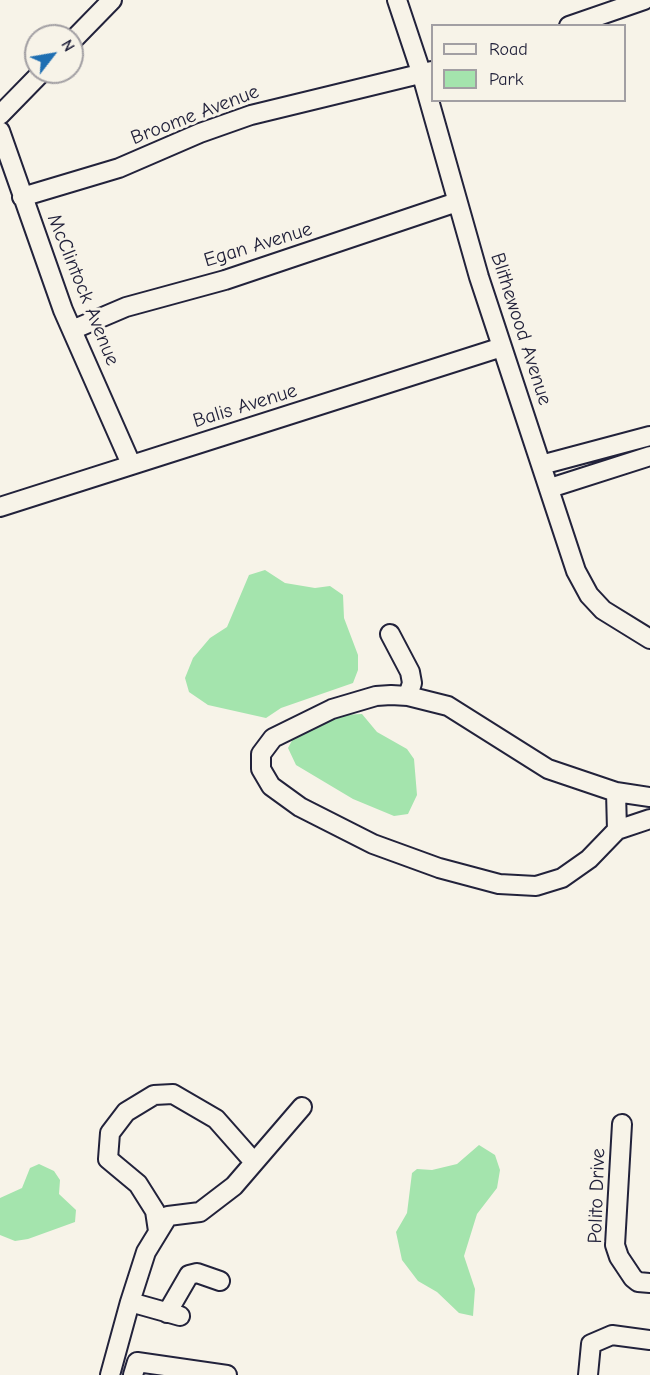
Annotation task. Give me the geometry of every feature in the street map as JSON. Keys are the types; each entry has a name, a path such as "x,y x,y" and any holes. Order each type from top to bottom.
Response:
{"street":[{"path":"84,29 112,0"},
{"name":"Blithewood Avenue","path":"397,0 427,72 431,89"},
{"path":"575,24 644,0"},
{"name":"Broome Avenue","path":"22,197 119,168 251,114 427,72"},
{"path":"0,115 30,84"},
{"name":"Blithewood Avenue","path":"434,102 457,202 576,571 589,595 610,615 650,639"},
{"name":"McClintock Avenue","path":"0,131 72,330 131,464"},
{"name":"Egan Avenue","path":"72,330 126,307 225,280 457,202"},
{"name":"Balis Avenue","path":"0,507 88,481 131,464 258,427 502,347"},
{"path":"541,465 650,436"},
{"path":"550,488 650,456"},
{"path":"390,634 410,672 412,683 408,696"},
{"path":"650,797 616,792 548,769 448,706 408,696 376,696 354,701 282,732 263,748 261,769 280,794 373,844 439,868 500,884 536,886 562,878 589,859 617,830 650,819"},
{"path":"616,792 617,830"},
{"path":"158,1231 154,1211 138,1184 108,1159 110,1133 126,1112 154,1095 173,1094 216,1119 254,1162"},
{"path":"110,1375 146,1252 168,1216 200,1212 234,1186 302,1107"},
{"name":"Polito Drive","path":"622,1124 615,1245 626,1268 638,1282 650,1283"},
{"path":"130,1302 173,1314 189,1275 197,1274 220,1281"},
{"path":"588,1375 591,1344 612,1335 650,1340"},
{"path":"133,1375 137,1362 227,1375"}],"green space":[{"path":"265,570 285,583 315,588 330,586 343,595 344,618 358,655 358,670 353,683 281,708 266,718 208,705 189,692 185,678 193,658 210,638 227,627 249,575"},
{"path":"362,714 377,732 407,749 414,759 417,795 408,814 394,816 353,799 296,765 288,748 295,735 343,715"},
{"path":"479,1145 495,1155 500,1170 497,1188 477,1214 464,1256 475,1289 473,1316 459,1313 437,1292 418,1281 402,1260 396,1232 407,1213 412,1173 417,1169 432,1170 457,1164"},
{"path":"39,1164 54,1171 60,1180 59,1194 76,1210 75,1222 28,1239 15,1241 0,1235 0,1198 22,1188 30,1168"}]}
